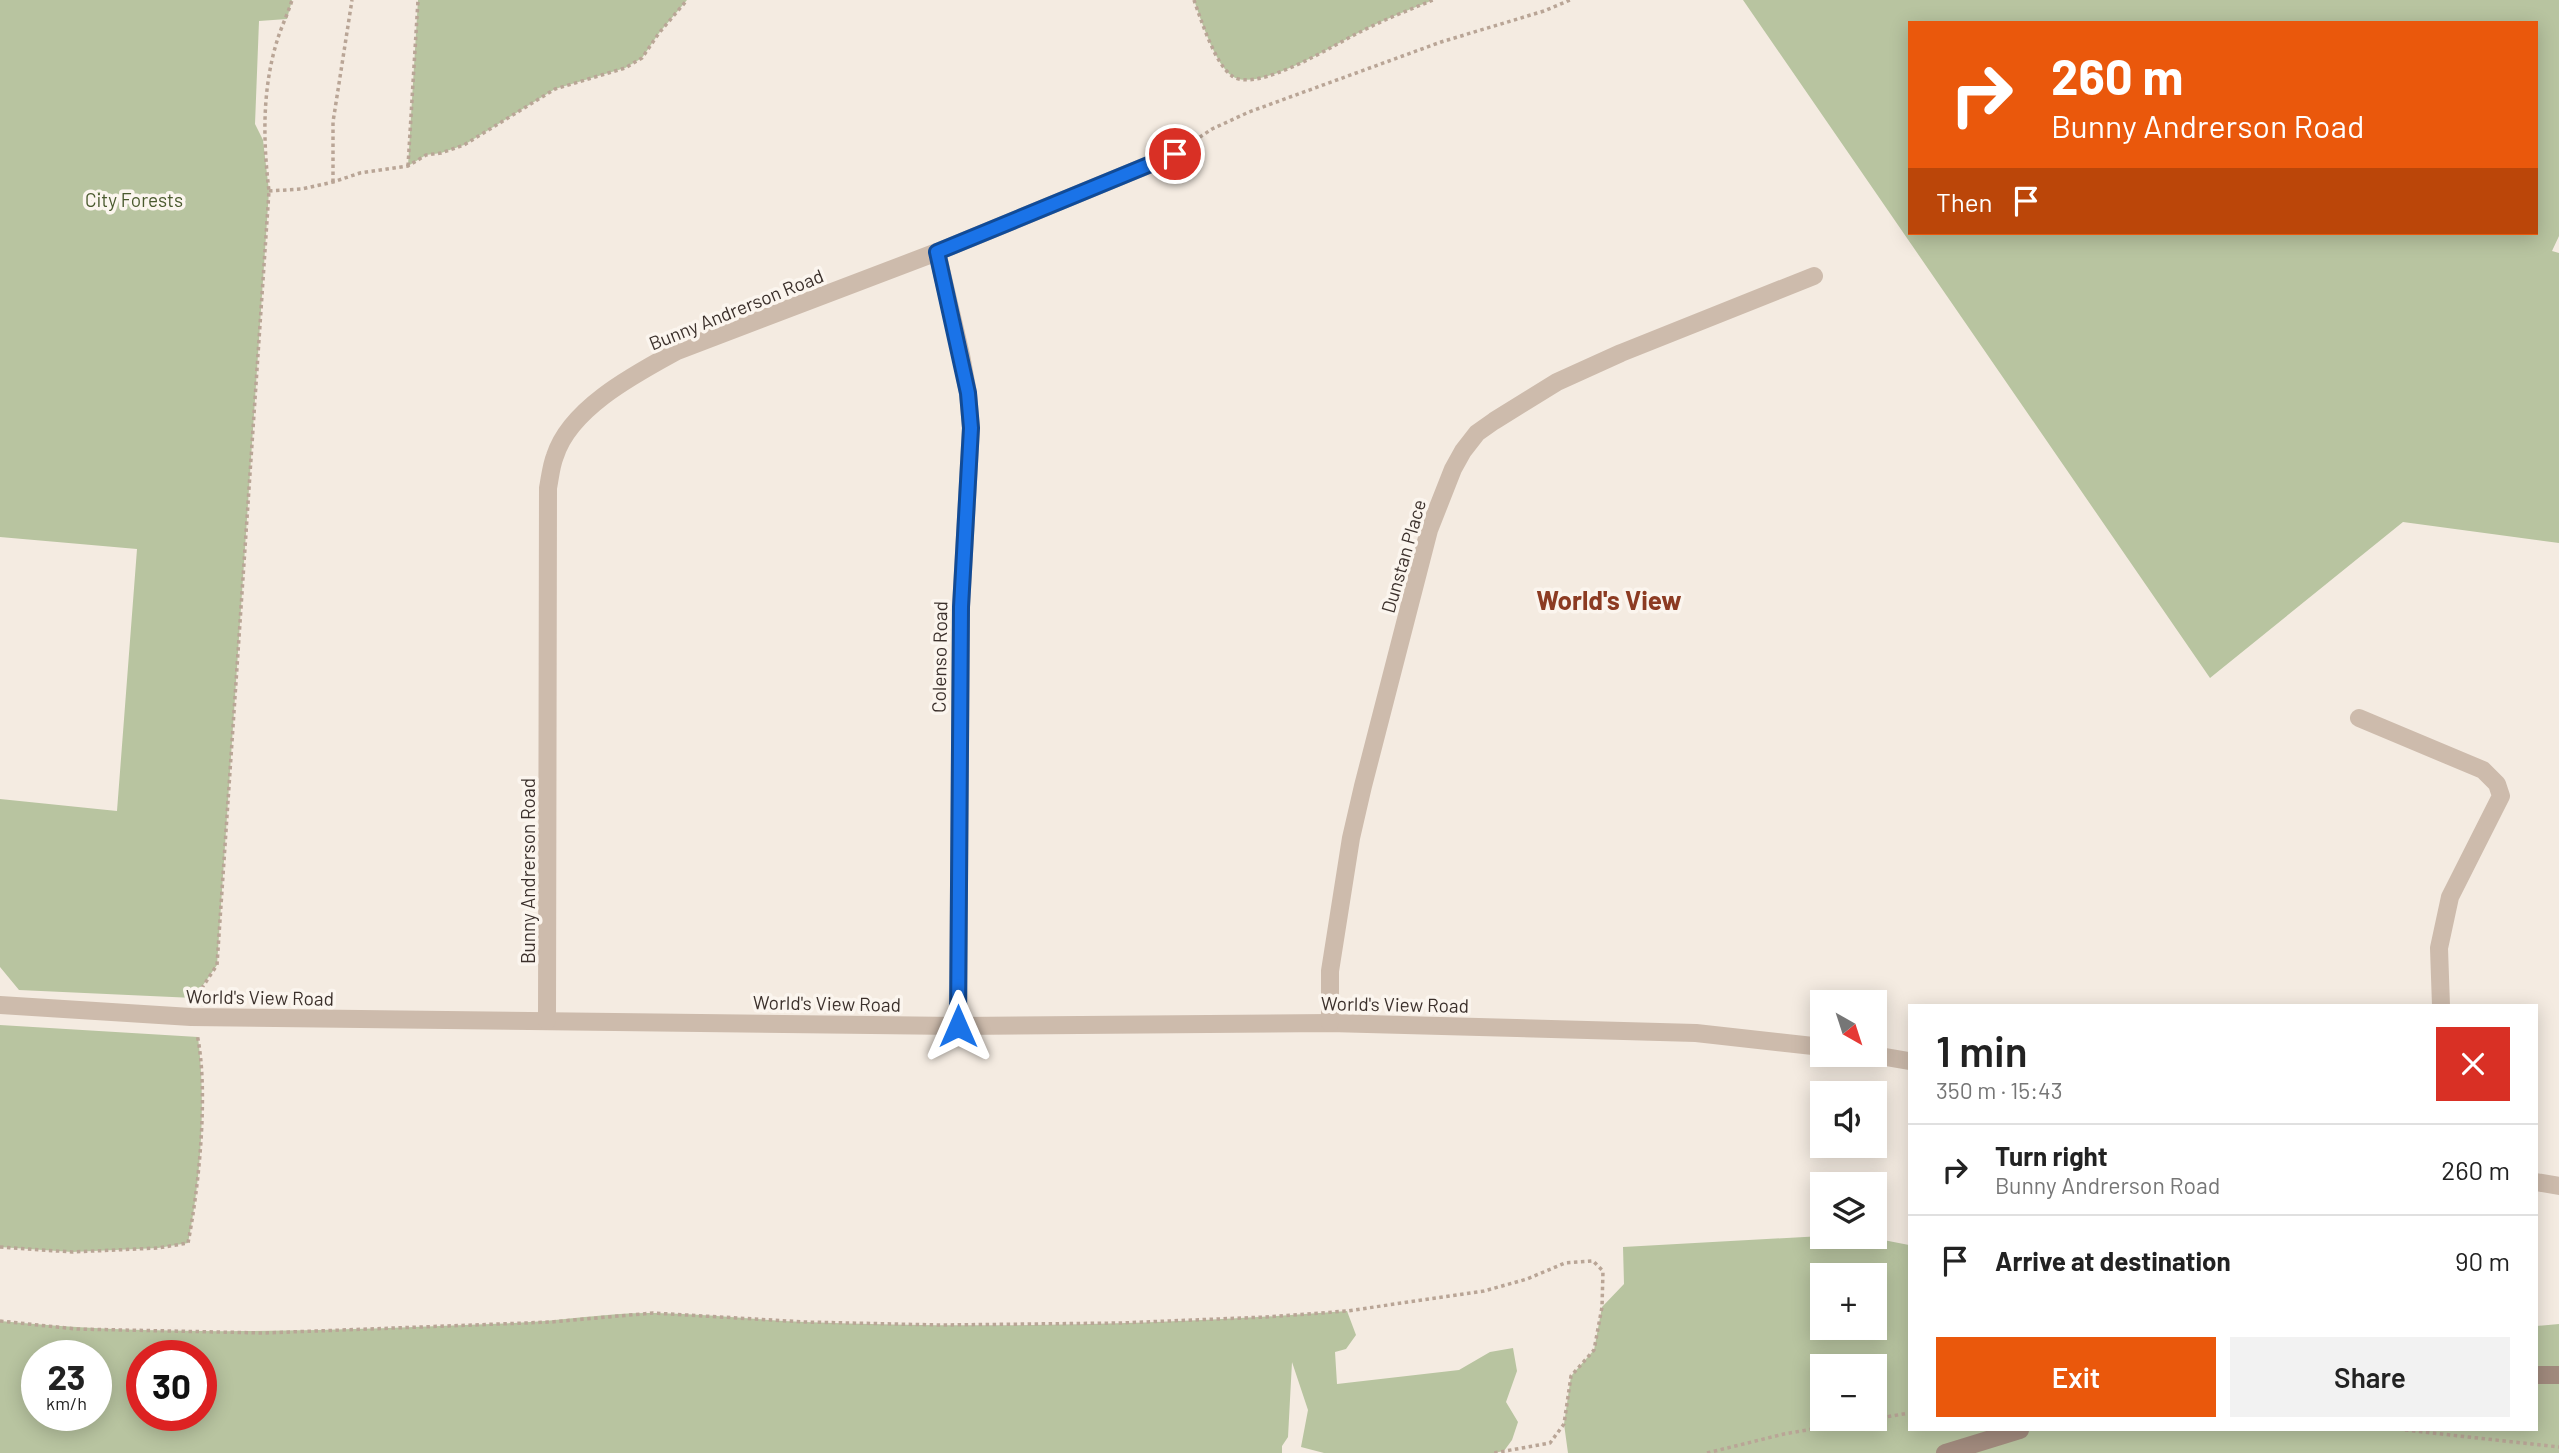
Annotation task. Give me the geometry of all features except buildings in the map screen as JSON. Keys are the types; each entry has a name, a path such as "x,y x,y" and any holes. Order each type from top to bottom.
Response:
{"main road":[{"path":"2538,1375 2559,1375"},
{"path":"1945,1453 2017,1431"}],"street":[{"name":"Bunny Andrerson Road","path":"547,1021 548,502 555,455 566,434 584,412 635,375 667,357 937,252 1175,154"},
{"name":"Colenso Road","path":"937,252 964,368 971,428 961,607 958,1026"},
{"name":"Dunstan Place","path":"1330,1023 1330,971 1351,838 1363,786 1429,530 1463,451 1477,433 1557,383 1632,348 1814,276"},
{"path":"2358,718 2483,770 2497,784 2501,796 2450,897 2440,948 2441,1004"},
{"name":"World's View Road","path":"0,1004 191,1017 958,1026 1330,1023 1696,1034 1810,1046"},
{"path":"1887,1057 1908,1061"},
{"path":"2538,1182 2559,1186"}],"path":[{"path":"194,998 217,965 269,191 263,140 270,71 277,38 292,0"},
{"path":"333,182 333,122 352,0"},
{"path":"408,166 418,0"},
{"path":"269,191 302,189 360,173 408,166 426,155 464,145 555,89 625,68 642,58 687,0"},
{"path":"1194,0 1219,60 1233,77 1251,81 1300,65 1361,31 1433,0"},
{"path":"1175,154 1212,129 1249,113 1441,42 1544,11 1570,0"},
{"path":"0,1247 72,1252 158,1248 188,1243 194,1215 200,1134 201,1068 198,1037"},
{"path":"0,1321 76,1329 264,1333 551,1322 653,1313 805,1322 940,1325 1266,1317 1347,1311 1484,1292 1527,1279 1565,1263 1593,1261 1603,1271 1602,1307 1594,1350 1571,1376 1564,1424 1550,1443 1494,1453"},
{"path":"1887,1417 1908,1413"},
{"path":"1707,1453 1810,1430"},
{"path":"2413,1431 2559,1447"}],"green space":[{"name":"City Forests","path":"0,0 292,0 287,19 259,21 255,124 263,140 269,191 217,965 194,998 19,990 0,967 0,799 117,811 137,549 0,537"},
{"path":"418,0 687,0 642,58 625,68 555,89 464,145 426,155 408,166"},
{"path":"1194,0 1433,0 1396,15 1296,65 1277,73 1244,80 1232,76 1220,62"},
{"path":"1743,0 2559,0 2559,236 2552,251 2559,253 2559,543 2403,522 2210,678"},
{"path":"0,1025 198,1037 202,1088 201,1140 188,1243 158,1248 72,1252 0,1247"},
{"path":"1810,1237 1810,1249 1887,1249 1887,1241 1908,1245 1908,1431 2538,1431 2538,1326 2559,1324 2559,1453 1568,1453 1564,1424 1571,1376 1594,1350 1602,1307 1624,1284 1623,1247"},
{"path":"1347,1311 1356,1335 1346,1349 1335,1352 1337,1384 1459,1370 1490,1352 1513,1348 1517,1371 1506,1402 1518,1422 1512,1440 1504,1451 1494,1453 1324,1453 1301,1447 1308,1410 1292,1362 1288,1437 1282,1446 1282,1453 0,1453 0,1321 193,1331 514,1323 639,1313 805,1322 940,1325 1144,1322"}],"district":[{"name":"World's View","path":"1609,599"}],"route":[{"path":"958,1026 961,607 971,428 961,355 937,252 1175,154"}]}
